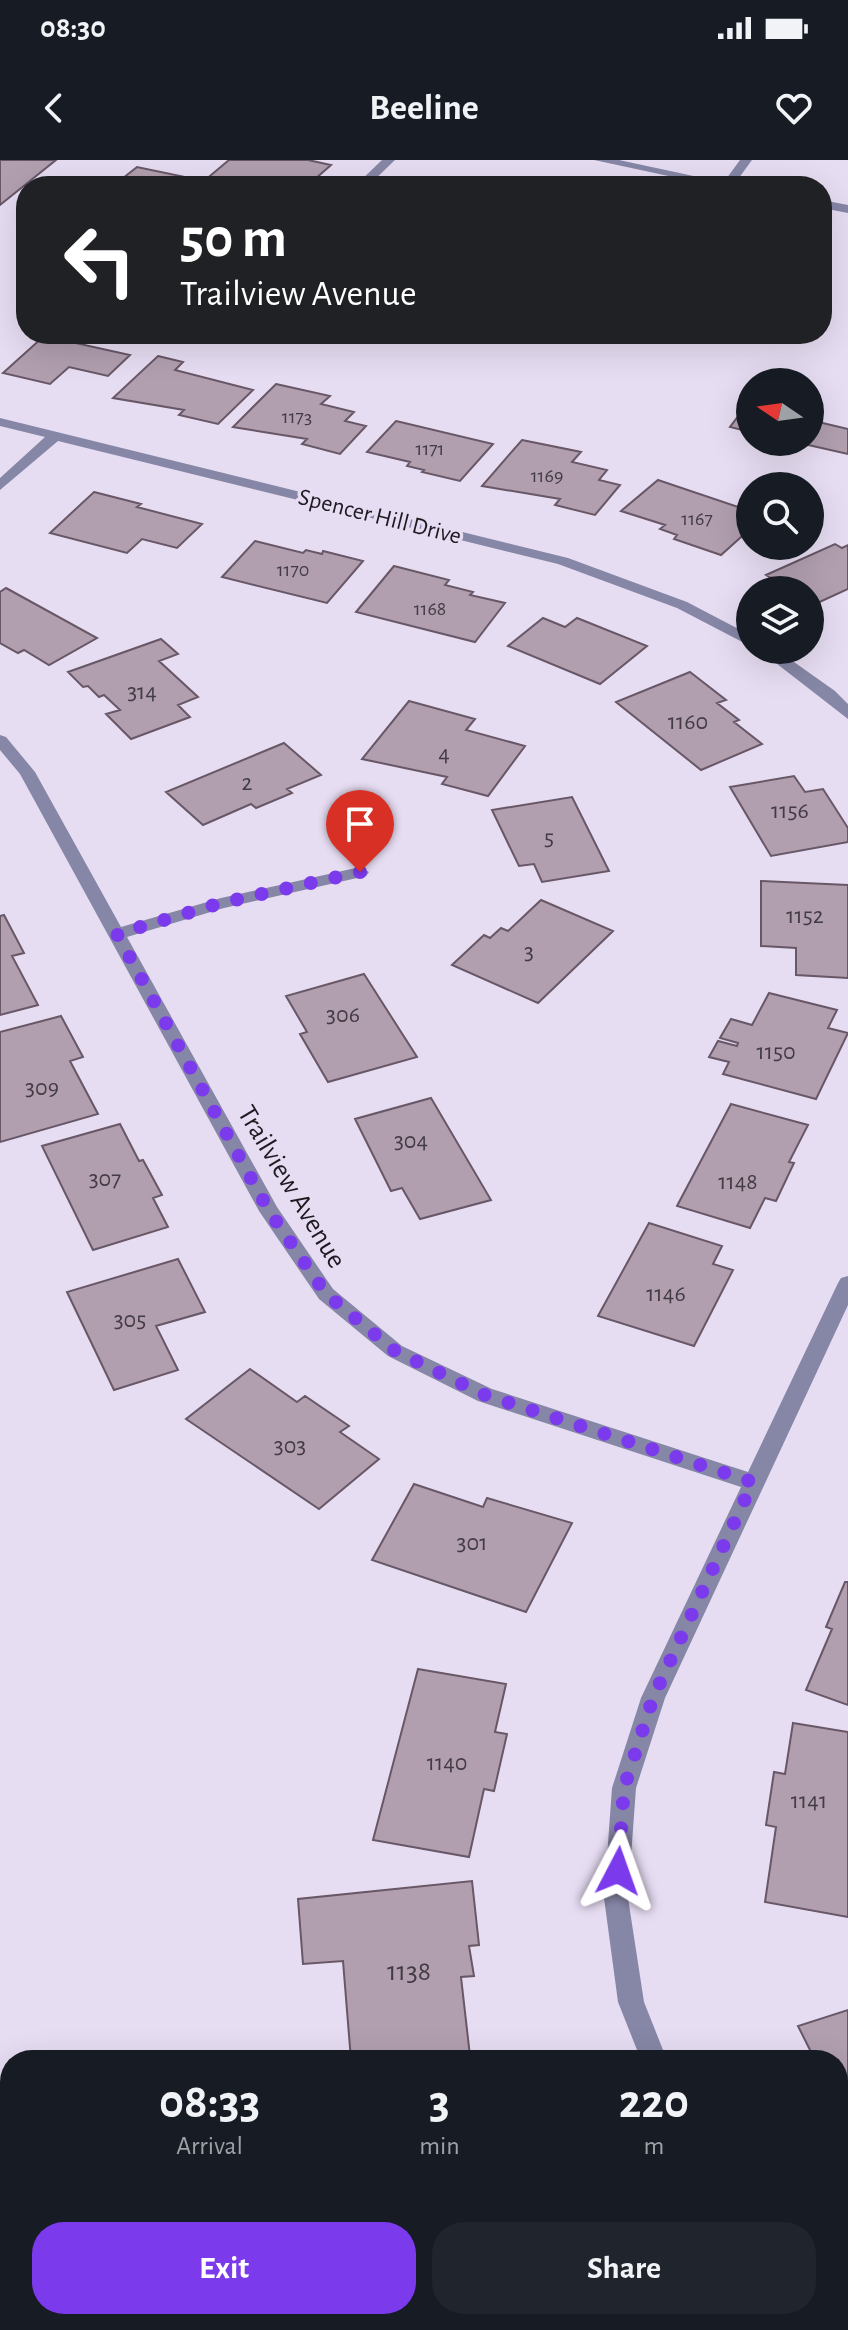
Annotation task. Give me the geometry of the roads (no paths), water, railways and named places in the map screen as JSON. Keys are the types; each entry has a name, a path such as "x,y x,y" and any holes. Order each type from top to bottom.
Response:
{"street":[{"path":"372,176 389,160"},
{"path":"600,160 683,176"},
{"name":"Spencer Hill Drive","path":"0,422 563,561 682,605 736,634"},
{"path":"0,486 55,436"},
{"path":"787,664 829,694 848,714"},
{"path":"829,694 848,688"},
{"name":"Trailview Avenue","path":"0,740 27,772 269,1211 326,1294 395,1351 485,1395 753,1482"},
{"path":"117,934 221,903 360,872"},
{"path":"650,2050 631,2002 616,1898 624,1788 653,1698 848,1283"}]}
